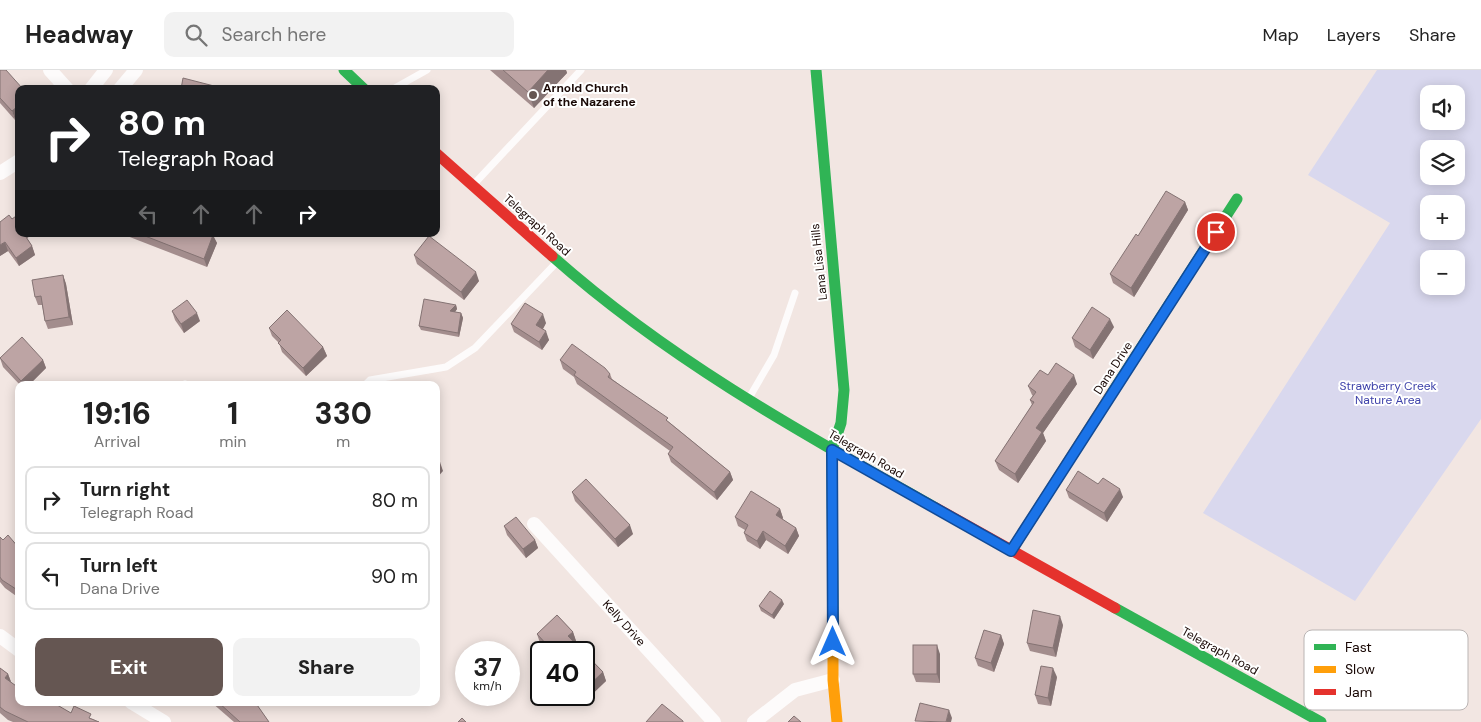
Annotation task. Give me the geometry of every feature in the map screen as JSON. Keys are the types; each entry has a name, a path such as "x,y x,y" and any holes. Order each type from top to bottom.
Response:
{"main road":[{"path":"344,70 360,85"},
{"name":"Lana Lisa Hills","path":"816,70 844,390 841,423 832,450 833,680 837,722"},
{"name":"Telegraph Road","path":"440,157 557,262 618,311 668,349 748,401 1011,551 1321,722"},
{"name":"Dana Drive","path":"1011,551 1237,199"}],"street":[{"path":"50,70 63,85"},
{"path":"94,85 106,70"},
{"path":"123,85 136,70"},
{"path":"0,173 15,164"},
{"name":"Kelly Drive","path":"534,524 714,722"},
{"path":"0,636 15,647"},
{"path":"754,722 795,690 833,680"},
{"path":"138,706 164,722"}],"lane":[{"path":"400,85 426,70"},
{"path":"473,186 578,71"},
{"path":"369,381 446,367 475,348 557,262"},
{"path":"748,401 774,355 795,293"}],"green space":[{"name":"Strawberry Creek Nature Area","path":"1377,70 1481,70 1481,419 1355,601 1203,513 1390,223 1308,175"}],"building":[{"path":"0,70 6,70 19,85 15,85 15,108 12,111 0,98"},
{"path":"503,70 548,70 528,92"},
{"path":"183,78 210,85 182,85"},
{"path":"1166,191 1185,202 1131,288 1110,274 1136,234 1138,236"},
{"path":"9,215 12,219 15,217 15,237 26,237 32,246 16,258 5,242 0,245 0,222"},
{"path":"148,237 212,237 204,259"},
{"path":"428,237 430,237 476,272 461,292 414,255"},
{"path":"63,275 69,317 45,321 41,296 35,297 32,280"},
{"path":"424,299 456,305 450,311 461,313 458,333 419,326"},
{"path":"187,300 197,313 181,324 172,311"},
{"path":"525,303 543,314 536,325 546,331 539,342 511,324"},
{"path":"1092,307 1110,319 1090,350 1072,338"},
{"path":"287,310 323,347 303,368 278,343 281,340 269,328"},
{"path":"22,337 43,360 21,381 0,358"},
{"path":"572,344 605,368 610,374 608,377 668,418 666,420 730,472 714,492 668,454 673,447 574,375 576,372 560,360"},
{"path":"1056,363 1074,375 1036,428 1042,432 1015,474 995,461 1034,402 1030,400 1036,392 1028,386 1040,370 1048,375"},
{"path":"1078,471 1098,484 1103,478 1120,489 1104,513 1066,490"},
{"path":"586,479 630,525 615,539 572,492"},
{"path":"751,491 780,509 776,515 796,528 785,546 763,531 757,541 744,533 748,525 735,517"},
{"path":"516,517 535,540 523,549 504,526"},
{"path":"8,535 15,543 15,588 0,577 0,537 3,540"},
{"path":"770,591 782,600 772,615 759,606"},
{"path":"1033,610 1060,616 1053,648 1027,643"},
{"path":"557,615 573,632 568,636 573,641 543,641 537,634"},
{"path":"984,630 1001,635 991,663 975,658"},
{"path":"913,645 937,645 937,674 913,674"},
{"path":"595,664 603,672 595,680"},
{"path":"1041,666 1053,668 1048,698 1035,695"},
{"path":"0,668 8,674 5,678 15,685 15,706 59,706 71,713 74,706 91,714 89,718 99,722 28,722 0,707"},
{"path":"920,703 949,710 946,722 915,721"},
{"path":"662,704 683,721 683,722 646,722"},
{"path":"222,706 258,706 269,722 240,722"},
{"path":"794,716 801,722 788,722"},
{"path":"462,718 466,722 458,722"}],"traffic: fast":[{"path":"344,70 360,85"},
{"path":"816,70 844,390 841,423 832,450 833,630"},
{"path":"1112,393 1237,199"},
{"path":"552,256 642,329 689,361 786,422 936,508"},
{"path":"1115,608 1321,722"}],"traffic: slow":[{"path":"1011,551 1112,393"},
{"path":"833,630 833,680 837,722"}],"traffic: jam":[{"path":"440,157 552,256"},
{"path":"936,508 1115,608"}],"place":[{"name":"Arnold Church of the Nazarene","path":"533,95"}],"route":[{"path":"833,642 832,450 1011,551 1216,232"}]}
